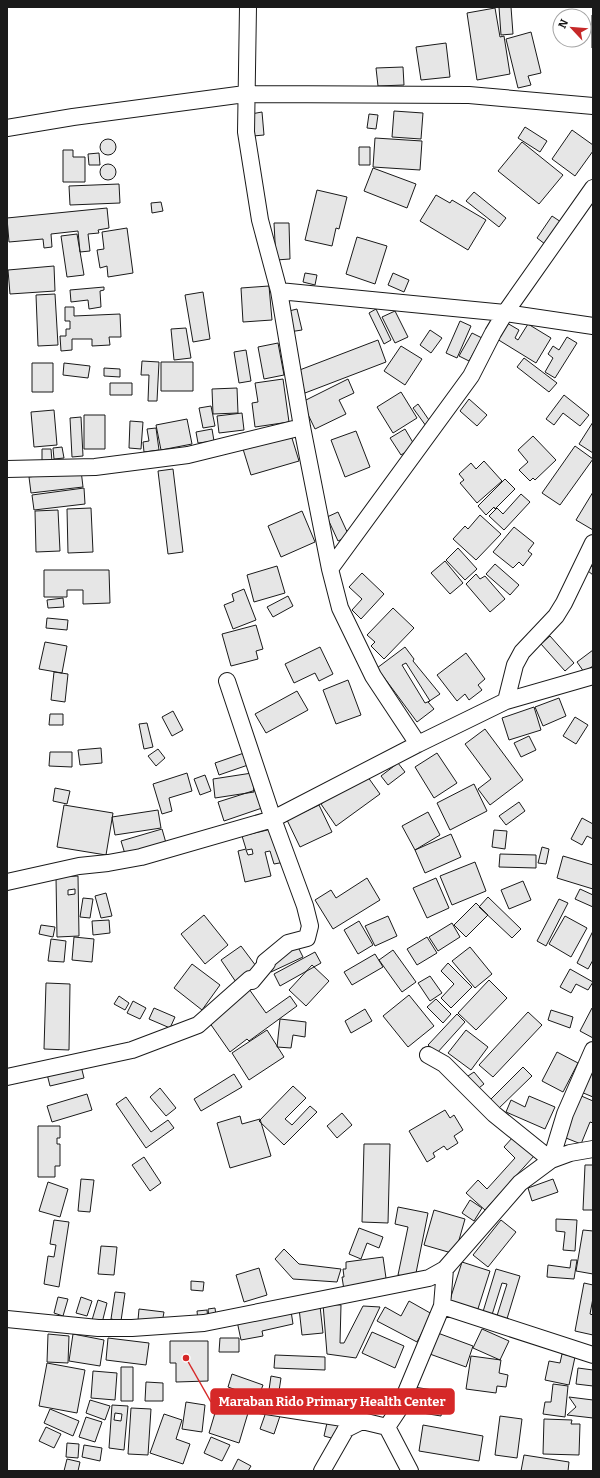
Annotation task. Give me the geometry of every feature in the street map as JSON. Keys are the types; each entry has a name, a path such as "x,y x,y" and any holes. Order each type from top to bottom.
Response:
{"street":[{"path":"248,7 246,132 260,220 279,290 302,426 330,569 340,608 372,676 418,744"},
{"path":"7,128 74,116 246,94 469,94 593,106"},
{"path":"330,569 471,376 505,312 593,188"},
{"path":"279,290 505,312 593,326"},
{"path":"7,469 95,467 188,455 302,426"},
{"path":"506,701 515,665 522,652 556,616 564,603 593,543"},
{"path":"7,882 79,866 141,857 273,819 418,744 506,701 593,676"},
{"path":"7,1077 132,1050 198,1025 250,979 252,981 267,964 265,962 288,943 307,938 310,926 305,906 273,819 226,681"},
{"path":"551,1160 565,1114 593,1050"},
{"path":"428,1055 444,1064 494,1114 551,1160"},
{"path":"7,1319 98,1328 132,1328 204,1323 429,1278 445,1269 520,1183 551,1160 570,1153 593,1149"},
{"path":"387,1427 399,1409 442,1306 445,1269"},
{"path":"442,1306 593,1354"},
{"path":"233,1401 362,1421 387,1427 410,1471"},
{"path":"322,1471 346,1428 362,1421"}],"building":[{"path":"499,7 511,7 513,34 501,35"},
{"path":"495,8 500,37 504,36 510,74 477,80 467,13"},
{"path":"592,15 593,15 593,48"},
{"path":"531,32 541,73 528,76 531,85 518,88 506,39"},
{"path":"446,43 450,77 421,80 416,47"},
{"path":"403,67 404,85 378,86 376,68"},
{"path":"394,111 423,113 421,139 392,137"},
{"path":"262,112 264,135 253,136 251,114"},
{"path":"369,114 378,115 376,129 367,128"},
{"path":"525,127 547,141 540,152 518,138"},
{"path":"572,130 593,145 593,151 575,176 552,159"},
{"path":"375,138 422,141 420,170 373,167"},
{"path":"108,139 114,141 116,147 114,153 108,155 102,153 100,147 102,141"},
{"path":"522,142 563,175 539,204 498,171"},
{"path":"359,147 370,147 370,165 359,165"},
{"path":"63,150 73,150 73,157 85,157 85,182 63,182"},
{"path":"99,153 100,165 89,165 88,154"},
{"path":"108,164 115,169 116,172 111,179 108,180 101,175 100,172 105,165"},
{"path":"373,168 416,184 407,208 364,191"},
{"path":"119,184 120,203 70,205 69,186"},
{"path":"317,190 347,197 339,229 336,228 332,246 305,240"},
{"path":"474,192 506,218 499,227 466,201"},
{"path":"436,195 450,203 452,200 486,220 468,250 420,221"},
{"path":"161,202 163,211 152,213 151,203"},
{"path":"107,208 109,228 98,230 99,233 88,234 90,251 80,252 78,231 51,234 52,247 44,248 43,239 9,242 7,218"},
{"path":"552,216 561,222 545,244 537,238"},
{"path":"274,223 289,223 290,259 276,260"},
{"path":"127,228 133,273 108,277 107,266 100,268 97,250 104,249 102,232"},
{"path":"77,234 84,275 67,277 61,236"},
{"path":"357,237 387,246 375,284 346,274"},
{"path":"54,266 55,291 10,294 8,270"},
{"path":"305,273 317,275 315,285 303,282"},
{"path":"393,273 409,280 404,292 388,285"},
{"path":"269,286 272,320 243,322 241,288"},
{"path":"104,287 104,290 100,291 101,307 89,309 88,300 71,302 70,290"},
{"path":"203,292 210,339 193,342 185,295"},
{"path":"55,294 58,345 38,346 36,295"},
{"path":"65,307 74,307 74,316 120,314 121,337 109,337 110,345 92,346 92,339 72,339 72,350 61,351 60,336 66,336 66,329 70,329 70,321 65,321"},
{"path":"297,309 302,330 289,332 285,312"},
{"path":"376,309 391,340 384,344 369,313"},
{"path":"395,311 408,337 395,343 382,317"},
{"path":"460,321 471,326 457,358 446,353"},
{"path":"507,323 519,330 515,338 518,340 528,324 551,338 536,363 497,339"},
{"path":"186,328 191,358 174,360 171,329"},
{"path":"430,330 442,338 431,353 420,345"},
{"path":"472,333 482,338 469,361 459,356"},
{"path":"567,337 577,343 555,378 545,372 553,358 548,354 553,346 559,350"},
{"path":"378,340 386,362 305,393 297,371"},
{"path":"278,343 284,375 264,379 258,347"},
{"path":"401,346 422,359 405,385 384,371"},
{"path":"246,350 251,381 239,383 234,352"},
{"path":"524,358 557,383 549,392 517,367"},
{"path":"142,361 159,362 157,401 148,401 149,375 141,375"},
{"path":"161,362 193,362 193,391 161,391"},
{"path":"32,363 53,363 53,392 32,392"},
{"path":"64,363 90,366 88,378 63,375"},
{"path":"104,368 120,369 120,377 104,376"},
{"path":"283,379 289,422 255,427 252,403 258,402 255,383"},
{"path":"348,379 354,393 339,400 346,414 315,429 302,402"},
{"path":"110,383 132,383 132,395 110,395"},
{"path":"237,388 238,413 213,414 212,389"},
{"path":"401,392 417,418 393,433 377,407"},
{"path":"564,395 589,415 580,426 563,413 554,425 546,419"},
{"path":"469,399 487,415 477,426 460,411"},
{"path":"418,404 431,423 426,426 413,408"},
{"path":"211,406 215,426 203,428 199,408"},
{"path":"54,410 57,445 34,447 31,412"},
{"path":"242,413 244,430 219,433 217,416"},
{"path":"84,415 105,415 105,449 84,449"},
{"path":"81,417 83,456 72,457 70,418"},
{"path":"187,419 192,444 161,450 156,425"},
{"path":"130,421 143,422 141,449 129,448"},
{"path":"593,422 593,453 579,444"},
{"path":"156,428 159,450 144,452 143,442 149,441 147,429"},
{"path":"212,429 214,441 198,443 196,432"},
{"path":"405,429 415,446 401,455 390,438"},
{"path":"356,431 370,467 345,477 331,440"},
{"path":"291,435 299,461 251,475 243,449"},
{"path":"533,436 556,460 535,480 533,478 530,481 519,470 528,462 518,450"},
{"path":"575,446 593,459 560,505 542,493"},
{"path":"62,447 64,458 54,459 53,448"},
{"path":"42,449 51,449 52,462 42,462"},
{"path":"484,461 502,481 477,503 460,483 464,480 459,474 471,463 476,469"},
{"path":"173,469 183,552 168,554 158,471"},
{"path":"81,470 83,487 31,493 29,477"},
{"path":"505,479 515,489 495,509 494,507 486,515 478,506"},
{"path":"84,488 85,504 34,510 32,495"},
{"path":"593,492 593,530 576,520"},
{"path":"521,494 530,502 504,530 489,516 497,508 503,514"},
{"path":"91,508 93,552 68,553 67,509"},
{"path":"58,510 60,551 36,552 35,511"},
{"path":"302,511 315,542 281,557 268,526"},
{"path":"338,512 349,536 338,541 327,517"},
{"path":"480,515 501,534 476,560 453,539 465,526 468,529"},
{"path":"514,527 534,543 528,551 532,554 523,566 519,562 513,568 493,552"},
{"path":"458,548 477,569 465,580 446,560"},
{"path":"445,561 463,583 450,594 431,573"},
{"path":"495,564 519,585 510,595 486,574"},
{"path":"593,564 593,575 588,571"},
{"path":"277,566 285,593 254,602 247,575"},
{"path":"44,570 109,570 110,603 83,604 83,590 67,590 67,597 44,597"},
{"path":"362,573 384,594 361,619 352,610 362,599 349,587"},
{"path":"476,574 480,579 485,576 505,599 490,612 466,584"},
{"path":"244,589 256,620 233,629 224,605 234,601 232,594"},
{"path":"288,596 293,606 273,617 267,607"},
{"path":"63,598 64,607 48,608 47,600"},
{"path":"393,608 414,628 384,659 371,646 375,642 367,635"},
{"path":"47,618 68,620 67,630 46,628"},
{"path":"256,625 263,649 256,651 258,659 231,666 222,634"},
{"path":"550,636 574,663 565,671 541,644"},
{"path":"45,642 67,646 62,673 39,669"},
{"path":"320,647 333,674 319,681 315,673 294,683 285,664"},
{"path":"405,647 414,659 413,661 440,694 430,701 406,663 402,665 425,703 428,702 434,709 417,722 377,668"},
{"path":"593,650 593,666 584,672 577,662"},
{"path":"466,653 485,679 478,685 482,690 469,700 465,694 457,701 437,675"},
{"path":"54,672 68,674 65,702 51,700"},
{"path":"348,680 361,715 336,724 323,690"},
{"path":"297,691 308,710 266,733 255,714"},
{"path":"559,698 566,716 543,726 535,707"},
{"path":"534,707 541,730 509,740 502,718"},
{"path":"173,711 183,730 172,736 162,717"},
{"path":"50,714 63,714 63,725 49,725"},
{"path":"575,717 588,725 576,744 563,736"},
{"path":"147,723 153,747 144,749 139,724"},
{"path":"485,729 523,780 490,805 478,789 491,779 465,744"},
{"path":"529,736 536,750 521,757 514,743"},
{"path":"101,748 102,763 80,765 78,750"},
{"path":"158,749 165,758 156,766 148,756"},
{"path":"50,752 72,752 72,767 49,766"},
{"path":"244,753 248,765 219,775 215,763"},
{"path":"437,753 457,783 434,798 415,767"},
{"path":"398,763 405,772 388,785 381,776"},
{"path":"187,773 192,791 169,798 172,811 162,814 153,784"},
{"path":"252,773 254,792 215,798 213,779"},
{"path":"365,773 380,794 336,826 321,804"},
{"path":"205,775 211,791 200,795 194,779"},
{"path":"474,784 487,811 450,830 437,803"},
{"path":"55,788 70,791 67,804 53,801"},
{"path":"259,789 265,807 224,821 218,802"},
{"path":"519,802 525,811 506,825 499,816"},
{"path":"64,805 113,813 106,855 57,847"},
{"path":"319,805 332,832 300,847 287,820"},
{"path":"158,810 161,828 115,835 112,817"},
{"path":"428,812 440,835 415,850 402,826"},
{"path":"582,818 593,824 593,839 587,836 582,845 571,839"},
{"path":"276,828 285,862 274,864 270,851 265,852 271,876 245,882 238,851 246,849 242,836","holes":["252,849 253,854 248,855 246,850"]},
{"path":"162,829 166,843 125,854 121,841"},
{"path":"494,830 507,831 505,849 492,847"},
{"path":"451,834 461,857 425,873 415,850"},
{"path":"542,847 549,849 546,864 538,863"},
{"path":"500,854 536,855 536,868 499,867"},
{"path":"563,856 593,865 593,889 557,878"},
{"path":"475,862 486,891 452,905 440,876"},
{"path":"78,876 79,936 57,937 56,877","holes":["75,889 75,894 68,895 68,890"]},
{"path":"367,878 380,900 333,929 315,900 331,890 336,898"},
{"path":"436,878 449,908 427,918 413,888"},
{"path":"523,881 531,900 509,909 501,890"},
{"path":"580,889 593,895 593,907 575,899"},
{"path":"106,893 112,916 101,918 95,896"},
{"path":"488,897 521,929 512,938 479,907"},
{"path":"83,898 93,899 90,918 80,917"},
{"path":"559,899 568,903 546,946 537,941"},
{"path":"476,903 488,915 466,937 454,925"},
{"path":"204,915 228,945 205,964 181,934"},
{"path":"388,916 397,936 375,946 365,926"},
{"path":"565,916 587,928 571,957 549,944"},
{"path":"109,920 110,933 93,935 92,921"},
{"path":"359,921 373,945 358,954 344,930"},
{"path":"452,923 460,937 438,951 429,937"},
{"path":"41,925 55,927 53,937 39,934"},
{"path":"593,931 593,960 588,969 577,963"},
{"path":"74,937 94,939 92,962 72,960"},
{"path":"427,937 437,953 417,965 407,949"},
{"path":"51,939 66,941 64,962 48,961"},
{"path":"241,946 259,970 238,985 221,960"},
{"path":"298,947 303,957 271,972 267,963"},
{"path":"470,947 492,974 475,988 452,961"},
{"path":"393,950 416,982 402,992 379,960"},
{"path":"315,952 321,963 280,986 274,974"},
{"path":"375,954 383,967 352,985 344,972"},
{"path":"448,963 472,987 451,1008 441,998 454,984 441,971"},
{"path":"192,964 220,985 202,1010 174,988"},
{"path":"312,965 329,981 306,1006 289,990"},
{"path":"570,969 593,982 588,990 576,984 571,993 560,987"},
{"path":"430,976 442,993 430,1001 418,983"},
{"path":"489,980 507,998 476,1030 458,1013"},
{"path":"46,983 70,984 69,1050 44,1049"},
{"path":"249,989 266,1013 290,996 297,1006 249,1041 247,1039 230,1052 207,1019"},
{"path":"409,995 434,1026 408,1047 383,1016"},
{"path":"119,996 129,1003 125,1010 114,1004"},
{"path":"436,999 451,1014 443,1023 427,1007"},
{"path":"133,1001 146,1008 140,1019 127,1013"},
{"path":"154,1008 175,1017 170,1028 149,1019"},
{"path":"592,1008 593,1009 593,1038 580,1031"},
{"path":"365,1009 372,1021 351,1033 345,1021"},
{"path":"551,1010 573,1017 570,1028 548,1020"},
{"path":"528,1012 542,1025 493,1077 479,1065"},
{"path":"457,1014 465,1022 437,1053 428,1045"},
{"path":"280,1019 306,1022 305,1037 293,1035 291,1048 277,1047"},
{"path":"267,1030 284,1057 249,1080 232,1053"},
{"path":"466,1030 488,1047 471,1070 448,1053"},
{"path":"557,1052 578,1063 563,1092 542,1081"},
{"path":"80,1062 84,1078 50,1086 46,1070"},
{"path":"593,1066 593,1097 581,1092"},
{"path":"523,1067 532,1076 496,1111 487,1103"},
{"path":"474,1072 484,1084 475,1091 465,1078"},
{"path":"234,1074 242,1087 201,1111 194,1099"},
{"path":"293,1086 306,1098 285,1119 292,1125 310,1106 317,1112 284,1145 259,1121"},
{"path":"160,1088 176,1108 166,1116 150,1097"},
{"path":"87,1094 92,1110 52,1122 47,1106"},
{"path":"579,1095 593,1101 593,1123 590,1122 581,1144 561,1136"},
{"path":"529,1096 555,1107 545,1129 506,1112 511,1100 525,1107"},
{"path":"126,1097 151,1132 168,1120 174,1128 146,1148 116,1104"},
{"path":"445,1110 450,1118 454,1115 463,1130 454,1136 458,1143 447,1150 444,1146 433,1153 435,1157 427,1162 409,1131"},
{"path":"342,1113 352,1125 337,1138 327,1126"},
{"path":"240,1116 242,1124 260,1119 271,1156 230,1168 217,1123"},
{"path":"38,1126 60,1126 60,1138 57,1138 57,1144 60,1144 60,1166 55,1166 55,1177 38,1177"},
{"path":"513,1137 534,1156 485,1210 466,1193 478,1180 487,1189 515,1158 504,1147"},
{"path":"364,1144 390,1144 388,1223 362,1222"},
{"path":"144,1157 161,1183 150,1191 132,1165"},
{"path":"585,1165 593,1165 593,1210 583,1210"},
{"path":"81,1179 94,1180 90,1212 78,1211"},
{"path":"553,1179 558,1192 532,1201 528,1188"},
{"path":"48,1182 68,1189 60,1217 39,1211"},
{"path":"470,1200 482,1208 474,1221 462,1213"},
{"path":"398,1207 428,1213 415,1278 398,1275 408,1227 395,1224"},
{"path":"434,1210 465,1219 455,1254 424,1245"},
{"path":"556,1219 577,1220 575,1251 563,1250 565,1232 556,1231"},
{"path":"54,1220 69,1222 59,1287 44,1284 48,1256 54,1257 56,1245 50,1244"},
{"path":"501,1220 516,1232 488,1267 473,1255"},
{"path":"359,1228 383,1237 379,1248 367,1243 361,1259 349,1254"},
{"path":"583,1230 593,1231 593,1274 576,1271"},
{"path":"101,1246 117,1247 114,1275 98,1274"},
{"path":"284,1249 299,1264 341,1269 337,1282 293,1279 275,1259"},
{"path":"383,1257 387,1285 344,1290 342,1277 344,1277 343,1269 346,1269 346,1262"},
{"path":"571,1260 577,1260 574,1279 547,1277 548,1265 570,1268"},
{"path":"462,1262 490,1271 476,1315 448,1306"},
{"path":"259,1268 267,1295 244,1302 236,1275"},
{"path":"496,1269 520,1276 506,1322 496,1319 507,1284 502,1283 491,1318 482,1315"},
{"path":"191,1281 204,1282 203,1291 191,1290"},
{"path":"584,1283 593,1285 593,1298 590,1314 593,1315 593,1335 575,1331"},
{"path":"115,1292 125,1293 121,1321 111,1319"},
{"path":"58,1297 68,1299 63,1316 54,1313"},
{"path":"81,1297 92,1301 87,1316 76,1313"},
{"path":"98,1300 107,1303 102,1323 92,1320"},
{"path":"409,1301 432,1314 417,1342 377,1321 385,1307 401,1316"},
{"path":"323,1304 341,1305 340,1343 344,1343 363,1306 380,1307 356,1358 327,1354"},
{"path":"320,1306 323,1333 302,1335 299,1308"},
{"path":"215,1308 216,1316 209,1317 208,1309"},
{"path":"139,1309 164,1312 162,1323 138,1320"},
{"path":"207,1310 208,1319 198,1321 197,1311"},
{"path":"291,1311 293,1324 262,1331 263,1336 241,1340 237,1321"},
{"path":"482,1329 509,1341 500,1360 473,1348"},
{"path":"372,1332 404,1346 395,1368 362,1353"},
{"path":"435,1332 473,1346 466,1367 427,1353"},
{"path":"48,1334 69,1336 68,1363 47,1362"},
{"path":"73,1334 104,1340 100,1366 69,1361"},
{"path":"108,1338 149,1343 146,1365 106,1360"},
{"path":"220,1338 239,1338 239,1352 219,1352"},
{"path":"170,1341 208,1341 208,1381 176,1382 176,1363 170,1363"},
{"path":"562,1354 575,1357 569,1385 545,1380 549,1361 560,1363"},
{"path":"275,1355 325,1357 325,1370 274,1368"},
{"path":"471,1356 501,1360 499,1373 508,1375 506,1387 497,1386 496,1393 466,1389"},
{"path":"47,1363 85,1370 77,1413 39,1406"},
{"path":"121,1367 133,1367 133,1401 121,1401"},
{"path":"578,1368 593,1370 593,1386 576,1384"},
{"path":"93,1371 117,1373 115,1400 91,1398"},
{"path":"232,1374 263,1385 258,1398 228,1387"},
{"path":"271,1376 281,1378 279,1391 269,1390"},
{"path":"146,1382 163,1383 163,1401 145,1401"},
{"path":"553,1384 568,1386 565,1417 543,1414 545,1402 551,1402"},
{"path":"414,1387 445,1392 441,1416 410,1411"},
{"path":"569,1397 593,1400 593,1418 567,1415 576,1407"},
{"path":"90,1400 110,1406 105,1420 86,1413"},
{"path":"186,1402 205,1405 202,1432 182,1429"},
{"path":"218,1403 248,1413 239,1443 209,1433"},
{"path":"112,1405 128,1406 124,1450 109,1448","holes":["115,1413 122,1414 121,1421 114,1420"]},
{"path":"131,1408 151,1409 148,1455 128,1454"},
{"path":"50,1409 79,1421 73,1436 44,1423"},
{"path":"266,1412 280,1416 274,1434 260,1429"},
{"path":"164,1414 182,1420 176,1439 190,1444 183,1464 150,1453"},
{"path":"500,1416 522,1419 517,1458 495,1455"},
{"path":"86,1417 102,1422 95,1442 79,1437"},
{"path":"544,1419 572,1420 571,1424 580,1424 579,1455 543,1454"},
{"path":"327,1423 338,1425 335,1439 324,1436"},
{"path":"423,1425 483,1436 479,1461 419,1451"},
{"path":"46,1427 61,1434 54,1448 39,1441"},
{"path":"211,1437 230,1445 222,1461 204,1453"},
{"path":"67,1443 79,1444 78,1458 66,1457"},
{"path":"84,1445 102,1448 100,1461 82,1457"},
{"path":"524,1455 569,1462 568,1471 521,1471"},
{"path":"67,1459 80,1462 78,1471 64,1471"},
{"path":"238,1459 251,1466 248,1471 232,1471"}],"place":[{"name":"Maraban Rido Primary Health Center","path":"186,1358"}]}
